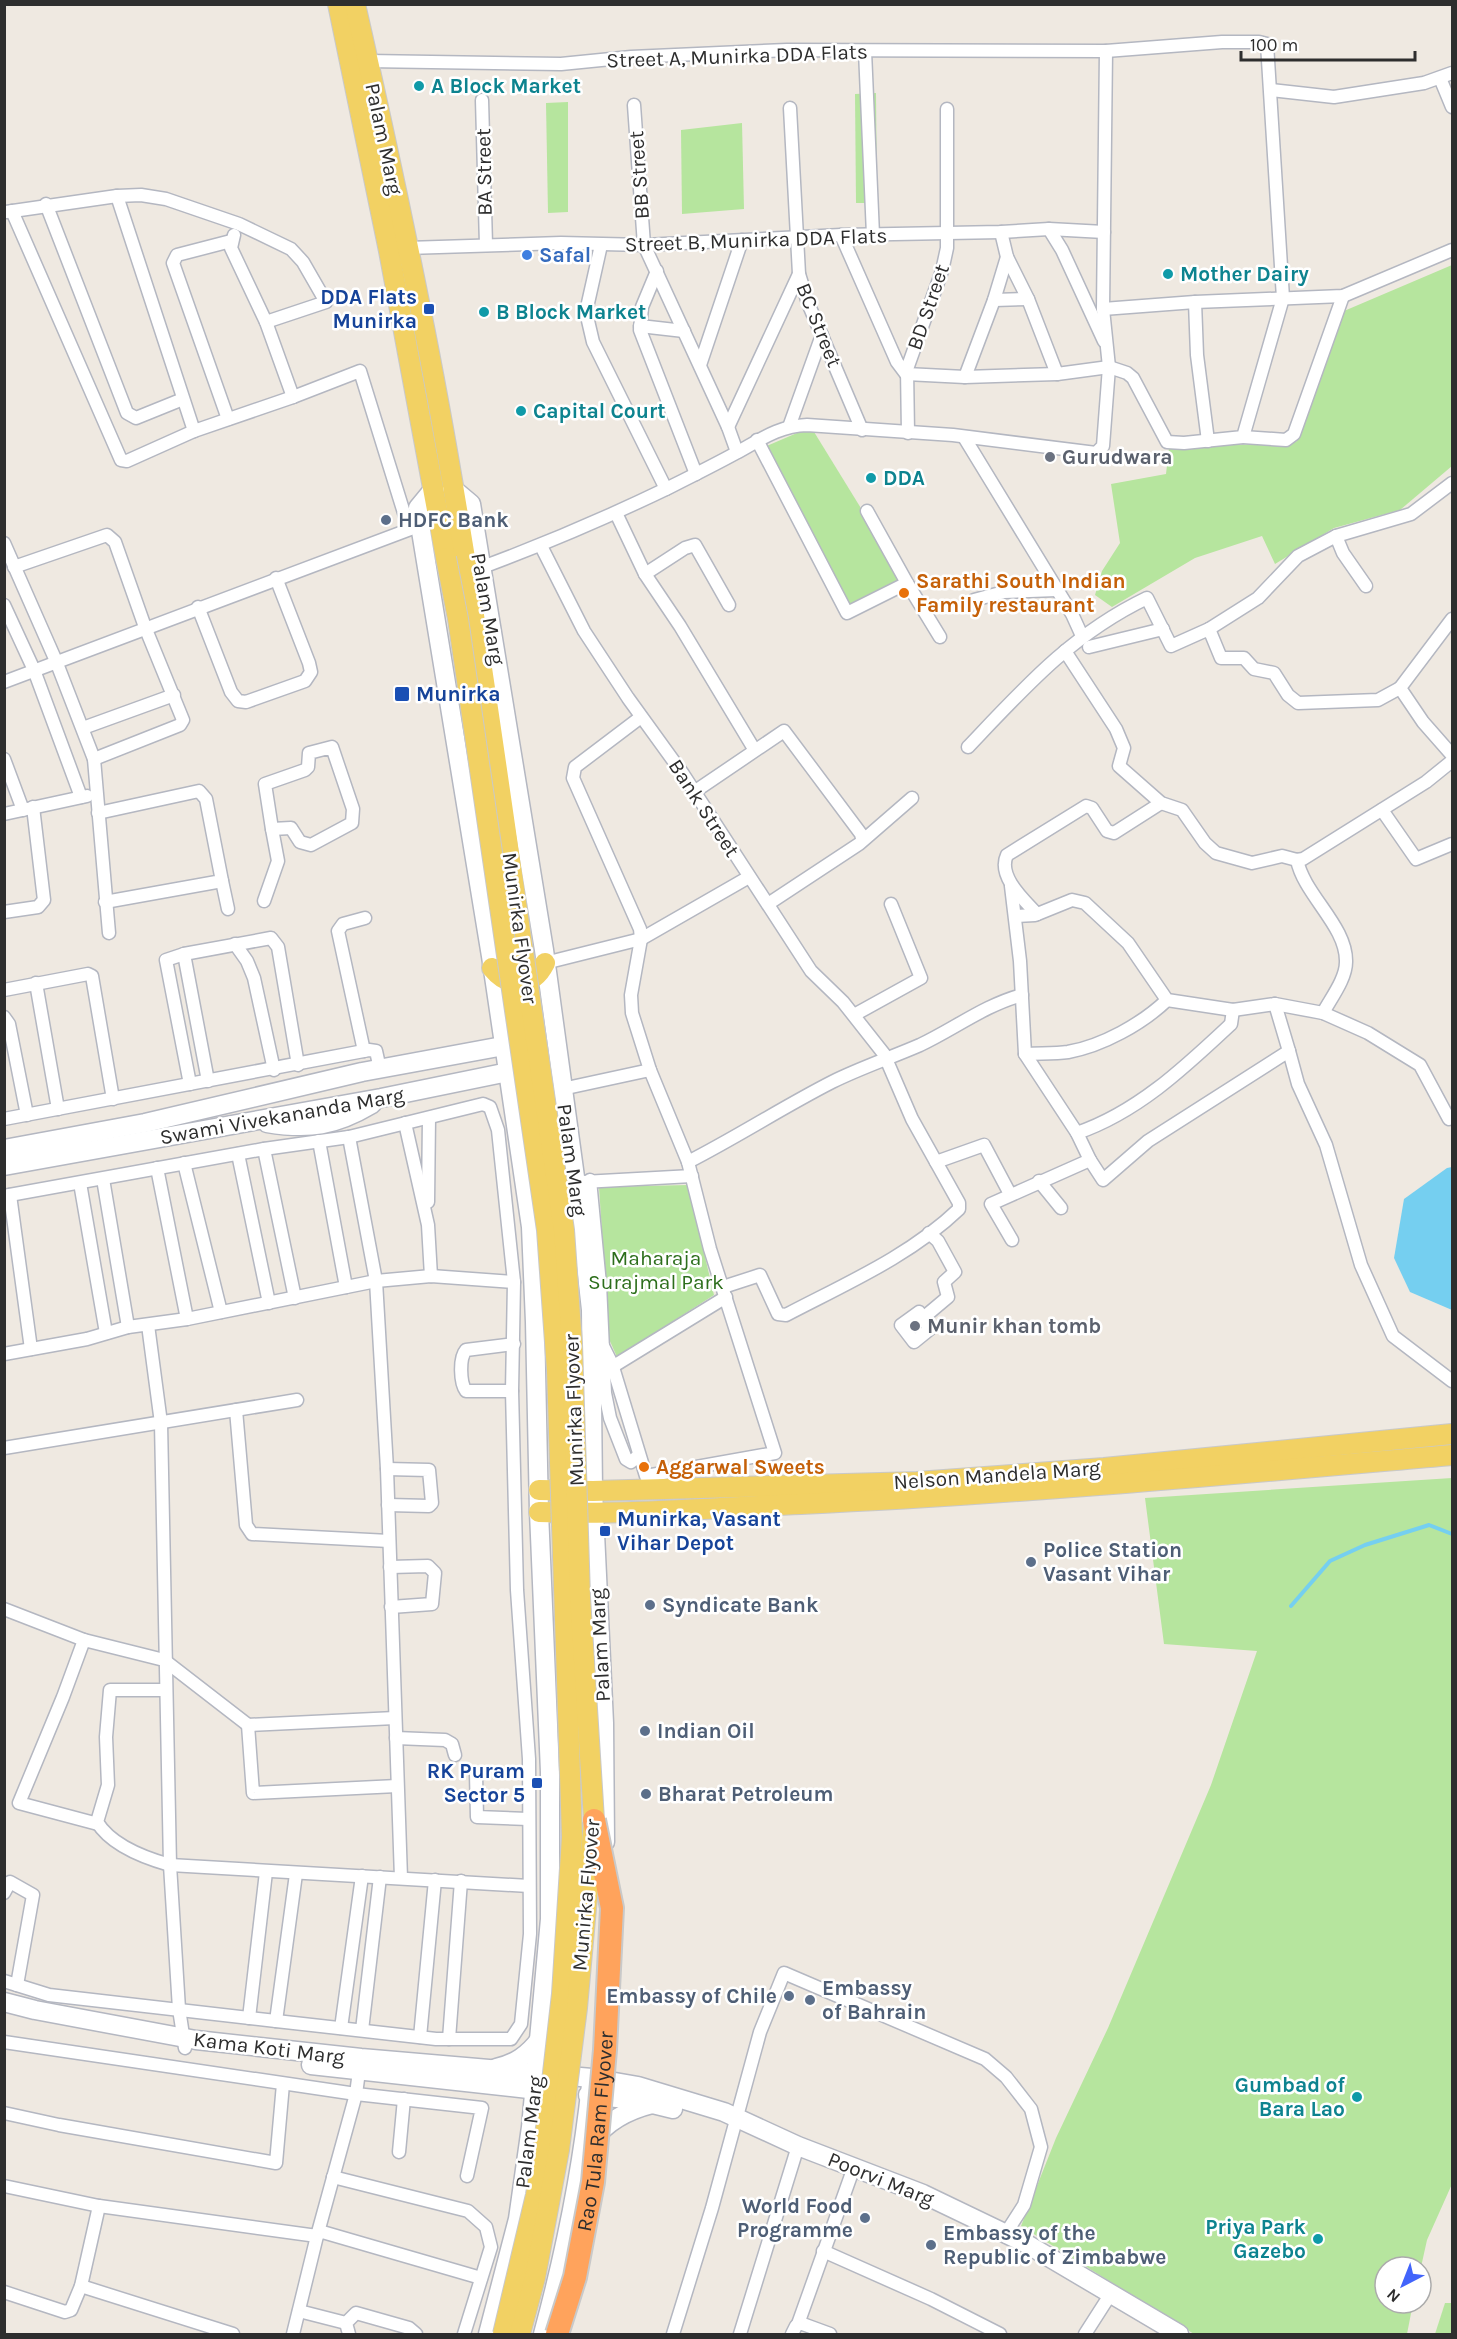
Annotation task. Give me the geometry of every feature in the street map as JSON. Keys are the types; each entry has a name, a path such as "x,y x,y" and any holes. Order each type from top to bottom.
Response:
{"highway":[{"name":"Rao Tula Ram Flyover","path":"557,2334 575,2277 592,2182 605,2050 612,1908 594,1820"}],"main road":[{"name":"Palam Marg","path":"338,4 389,251 432,491 418,508 414,527 492,968 531,1227 539,1512 550,1772 550,1919 536,2083 524,2183 518,2219 488,2334"},
{"name":"Palam Marg","path":"355,4 407,248 452,488 471,504 513,754 562,1089 583,1182 591,1310 593,1491 604,1723 606,1924 591,2087 582,2153 560,2270 543,2334"},
{"name":"Munirka Flyover","path":"452,488 460,630 547,1230 557,1382 572,1837 568,1923 553,2074 536,2195 503,2334"},
{"name":"Munirka Flyover","path":"432,491 455,557 564,1230 572,1344 580,1597 594,1820 577,2008 559,2151 535,2278 520,2334"},
{"path":"492,968 509,982 520,983 531,980 540,973 545,963"},
{"name":"Swami Vivekananda Marg","path":"4,1149 145,1123 380,1069 503,1046 555,1039"},
{"name":"Swami Vivekananda Marg","path":"4,1166 253,1121 297,1128 347,1119 381,1098 508,1071 559,1066"},
{"name":"Nelson Mandela Marg","path":"539,1490 593,1491 646,1483 733,1487 917,1482 1058,1472 1452,1434"},
{"name":"Nelson Mandela Marg","path":"539,1512 594,1514 919,1499 1116,1486 1452,1455"},
{"name":"Kama Koti Marg","path":"4,2002 184,2043"},
{"name":"Kama Koti Marg","path":"4,2015 184,2043 510,2087 536,2083"},
{"path":"491,2069 512,2064 540,2039"},
{"name":"Kama Koti Marg","path":"360,2065 491,2069 536,2083"},
{"path":"536,2083 591,2087"},
{"name":"Poorvi Marg","path":"591,2087 638,2086 724,2112 798,2146 923,2194 1006,2233 1179,2334"},
{"path":"510,2087 521,2093 527,2101 532,2118"},
{"name":"Poorvi Marg","path":"591,2087 721,2121 736,2119"},
{"path":"582,2153 608,2124 622,2114 652,2104"},
{"path":"524,2183 532,2170 540,2166 550,2167 570,2177 575,2191"}],"street":[{"name":"Street A, Munirka DDA Flats","path":"368,62 561,64 653,56 787,50 1106,51 1222,42 1263,42 1268,49 1271,90"},
{"path":"865,51 873,235"},
{"path":"480,568 541,546 616,513 696,474 757,440 789,427 807,425 964,436 1096,453 1103,446 1109,368 1103,309 1106,51"},
{"path":"1243,436 1283,298 1271,90 1334,97 1440,78 1452,73"},
{"path":"1440,78 1452,107"},
{"name":"BA Street","path":"482,100 486,245"},
{"name":"BB Street","path":"634,105 644,245"},
{"name":"BC Street","path":"790,108 795,239 799,274 808,303 862,430"},
{"name":"BD Street","path":"908,432 910,414 906,374 942,271 947,234 946,109"},
{"path":"4,682 414,527 360,370 293,397 195,431 127,461 118,458 8,211 46,204 141,195 166,199 239,224 296,252 326,302 266,322"},
{"path":"117,196 195,431"},
{"path":"46,204 127,413 136,418 183,399"},
{"path":"239,224 231,241 231,248 266,322 293,397"},
{"path":"1049,229 1062,250 1106,347"},
{"name":"Street B, Munirka DDA Flats","path":"407,248 486,245 644,245 841,235 947,234 1049,229 1104,232"},
{"path":"1001,232 1007,257 1028,299 1057,374"},
{"path":"841,235 897,362 906,374 965,377 1057,374 1109,368 1127,373 1133,378 1167,442 1208,441 1243,436 1286,440 1294,434 1343,296"},
{"path":"700,365 742,240"},
{"path":"228,419 173,263 177,255 231,241"},
{"path":"602,245 586,312 594,342 666,489"},
{"path":"644,245 728,427 737,452"},
{"path":"1103,309 1195,302 1343,296 1452,250"},
{"path":"965,377 994,300 1007,257"},
{"path":"657,272 642,307 640,326 696,474"},
{"path":"728,427 799,274"},
{"path":"994,300 1028,299"},
{"path":"1195,302 1197,355 1208,441"},
{"path":"640,326 684,331"},
{"path":"789,427 822,335"},
{"path":"964,436 1057,590 1082,636"},
{"path":"757,440 847,613 907,583"},
{"path":"968,747 1021,692 1065,651 1114,614 1147,598 1169,644 1174,646 1209,629 1258,598 1298,556 1336,536 1411,514 1452,483"},
{"path":"867,511 940,637"},
{"path":"616,513 645,574 680,626 754,749"},
{"path":"14,567 110,536 124,563 146,627 183,719 180,725 94,759"},
{"path":"1336,536 1342,553 1366,586"},
{"path":"645,574 695,544 729,605"},
{"name":"Bank Street","path":"541,546 584,631 694,792 814,975 854,1015 886,1058 912,1119 959,1206 947,1220 930,1233"},
{"path":"6,551 56,661 94,759 105,902 110,933"},
{"path":"198,607 231,692 238,701 246,702 305,681 310,672 309,663 276,578"},
{"path":"974,600 1004,592 1057,590"},
{"path":"4,605 34,670 81,797"},
{"path":"1209,629 1221,658 1244,657 1254,669 1273,672 1291,698 1298,703 1378,700 1400,688 1452,619"},
{"path":"1089,647 1163,629"},
{"path":"1065,651 1116,729 1124,748 1119,766 1161,802 1182,810 1205,843 1221,856 1251,863 1282,856 1297,861 1310,891 1339,938 1345,956 1344,970 1323,1013"},
{"path":"1400,688 1423,722 1452,755"},
{"path":"83,728 174,695"},
{"path":"603,1346 612,1368 646,1483 775,1452 708,1242 688,1162 650,1070 631,1007 641,939 632,907 573,773 575,767 587,756 641,717"},
{"path":"694,792 780,732 786,732 862,838"},
{"path":"264,902 278,861 272,829 264,784 307,769 309,753 332,747 352,809 352,823 311,844 300,842 289,828 272,829"},
{"path":"4,759 28,808 45,900 38,907 4,912"},
{"path":"1297,861 1426,782 1452,761"},
{"path":"98,813 199,791 206,799 228,909"},
{"path":"4,814 97,793"},
{"path":"768,904 859,844 862,838 912,798"},
{"path":"1161,802 1114,833 1107,831 1092,808 1086,806 1007,855 1005,864 1016,916 1025,1054 1077,1133 1090,1160 1104,1180 1148,1141 1289,1051"},
{"path":"1382,810 1416,859 1452,844"},
{"path":"545,963 641,939 749,877"},
{"path":"105,902 222,881"},
{"path":"1011,886 1037,914"},
{"path":"1016,916 1037,914 1072,900 1085,903 1128,943 1167,1000"},
{"path":"854,1015 921,978 891,904"},
{"path":"364,1051 338,931 343,924 365,918"},
{"path":"190,1084 166,962 168,959 184,954 235,944 271,938 277,942 298,1065"},
{"path":"235,944 247,961 254,978 274,1070"},
{"path":"184,954 208,1081"},
{"path":"4,990 88,974 92,976 113,1099"},
{"path":"36,983 58,1109"},
{"path":"688,1162 829,1083 921,1044 994,1004 1022,995"},
{"path":"1025,1054 1066,1052 1084,1048 1130,1026 1167,1000 1233,1010 1275,1004 1323,1013 1368,1033 1420,1065 1449,1119"},
{"path":"1275,1004 1298,1084 1326,1145 1361,1265 1393,1336 1452,1381"},
{"path":"1077,1133 1106,1123 1150,1095 1232,1024 1233,1010"},
{"path":"4,1017 9,1024 27,1115"},
{"path":"4,1119 274,1070 364,1051 376,1051 380,1069"},
{"path":"562,1089 650,1070"},
{"path":"4,1981 49,1995 420,2037 508,2039 517,2034 526,1995 530,1934 529,1759 517,1590 512,1390 514,1282 498,1130 493,1111 486,1104 349,1137 264,1149 8,1196 31,1350"},
{"path":"429,1118 430,1276"},
{"path":"405,1123 428,1225"},
{"path":"349,1137 376,1281 387,1469 400,1878"},
{"path":"319,1141 346,1287"},
{"path":"936,1162 984,1144 1010,1194"},
{"path":"264,1149 295,1298"},
{"path":"238,1154 269,1303"},
{"path":"1012,1240 991,1204 1090,1160"},
{"path":"184,1163 221,1312"},
{"path":"157,1168 187,1319"},
{"path":"639,1455 631,1462 626,1459 610,1418 605,1393 603,1346 583,1182 692,1176"},
{"path":"103,1179 128,1327"},
{"path":"1039,1181 1061,1208"},
{"path":"80,1183 106,1333"},
{"path":"612,1368 724,1292 760,1275 778,1314 783,1316 866,1274 930,1233 938,1241 955,1272 944,1282 948,1297 923,1318"},
{"path":"4,1354 31,1350 128,1327 187,1319 376,1281 430,1276 514,1282"},
{"path":"148,1325 161,1423 164,1660 170,1865 179,2009 184,2043"},
{"path":"512,1390 465,1390 462,1356 466,1350 514,1344"},
{"path":"4,1448 297,1400"},
{"path":"236,1410 246,1525 252,1534 389,1541"},
{"path":"713,1466 733,1487"},
{"path":"387,1469 427,1468 430,1473 431,1493 429,1506 388,1505"},
{"path":"390,1567 428,1566 435,1573 432,1604 391,1607"},
{"path":"4,1609 84,1640 164,1660 248,1725 395,1718"},
{"path":"84,1640 19,1803 98,1824 128,1848 170,1865 529,1886"},
{"path":"98,1824 108,1785 106,1737 110,1690 165,1690"},
{"path":"248,1725 252,1793 397,1786"},
{"path":"396,1738 445,1740 452,1744 455,1755"},
{"path":"476,1774 477,1817 528,1819"},
{"path":"249,2018 266,1872"},
{"path":"276,2021 296,1874"},
{"path":"341,2028 362,1876"},
{"path":"362,2031 380,1877"},
{"path":"420,2037 435,1880"},
{"path":"449,2039 461,1881"},
{"path":"4,1893 10,1882 33,1895 17,1985"},
{"path":"673,2334 760,2032 784,1973 986,2059 1006,2077 1030,2109 1041,2147 1024,2205 1006,2233"},
{"path":"4,2042 283,2084 482,2108 467,2176"},
{"path":"293,2334 356,2094 360,2065"},
{"path":"4,2112 59,2125 276,2163 283,2084"},
{"path":"399,2152 404,2099"},
{"path":"740,2334 798,2146"},
{"path":"830,2334 795,2329 854,2167"},
{"path":"333,2177 468,2211 478,2218 490,2235 491,2245 464,2334"},
{"path":"4,2186 99,2206 318,2233 482,2278"},
{"path":"4,2292 68,2312 76,2305 99,2206"},
{"path":"823,2252 931,2299 1000,2334"},
{"path":"81,2286 232,2334"},
{"path":"1085,2334 1110,2295"},
{"path":"299,2311 348,2329 356,2313 366,2314 409,2328 416,2334"}],"green space":[{"path":"876,93 877,203 856,203 855,94"},
{"path":"568,102 568,212 548,213 546,103"},
{"path":"742,123 744,209 682,214 681,130"},
{"path":"1452,265 1452,466 1400,510 1334,528 1275,564 1262,536 1195,558 1112,607 1095,595 1102,571 1120,543 1111,484 1166,474 1169,448 1296,442 1344,311"},
{"path":"811,427 907,583 847,613 762,448"},
{"name":"Maharaja Surajmal Park","path":"688,1185 714,1295 617,1357 609,1339 599,1187"},
{"path":"1452,1478 1452,2184 1427,2240 1424,2255 1373,2255 1373,2315 1411,2315 1407,2334 1194,2334 1021,2226 1056,2138 1108,2028 1211,1785 1257,1651 1164,1644 1145,1498"},
{"path":"1445,2303 1452,2303 1452,2334 1435,2334"}],"water":[{"path":"1452,1167 1452,1310 1410,1292 1394,1258 1404,1199 1447,1168"}],"waterway":[{"path":"1291,1606 1330,1561 1365,1545 1429,1525 1452,1534"}],"place":[{"name":"A Block Market","path":"419,86"},
{"name":"Safal","path":"527,255"},
{"name":"Mother Dairy","path":"1168,274"},
{"name":"DDA Flats Munirka","path":"429,309"},
{"name":"B Block Market","path":"484,312"},
{"name":"Capital Court","path":"521,411"},
{"name":"Gurudwara","path":"1050,457"},
{"name":"DDA","path":"871,478"},
{"name":"HDFC Bank","path":"386,520"},
{"name":"Sarathi South Indian Family restaurant","path":"904,593"},
{"name":"Munirka","path":"402,694"},
{"name":"Munir khan tomb","path":"915,1326"},
{"name":"Aggarwal Sweets","path":"644,1467"},
{"name":"Munirka, Vasant Vihar Depot","path":"605,1531"},
{"name":"Police Station Vasant Vihar","path":"1031,1562"},
{"name":"Syndicate Bank","path":"650,1605"},
{"name":"Indian Oil","path":"645,1731"},
{"name":"RK Puram Sector 5","path":"537,1783"},
{"name":"Bharat Petroleum","path":"646,1794"},
{"name":"Embassy of Chile","path":"789,1996"},
{"name":"Embassy of Bahrain","path":"810,2000"},
{"name":"Gumbad of Bara Lao","path":"1357,2097"},
{"name":"World Food Programme","path":"865,2218"},
{"name":"Priya Park Gazebo","path":"1318,2239"},
{"name":"Embassy of the Republic of Zimbabwe","path":"931,2245"}]}
